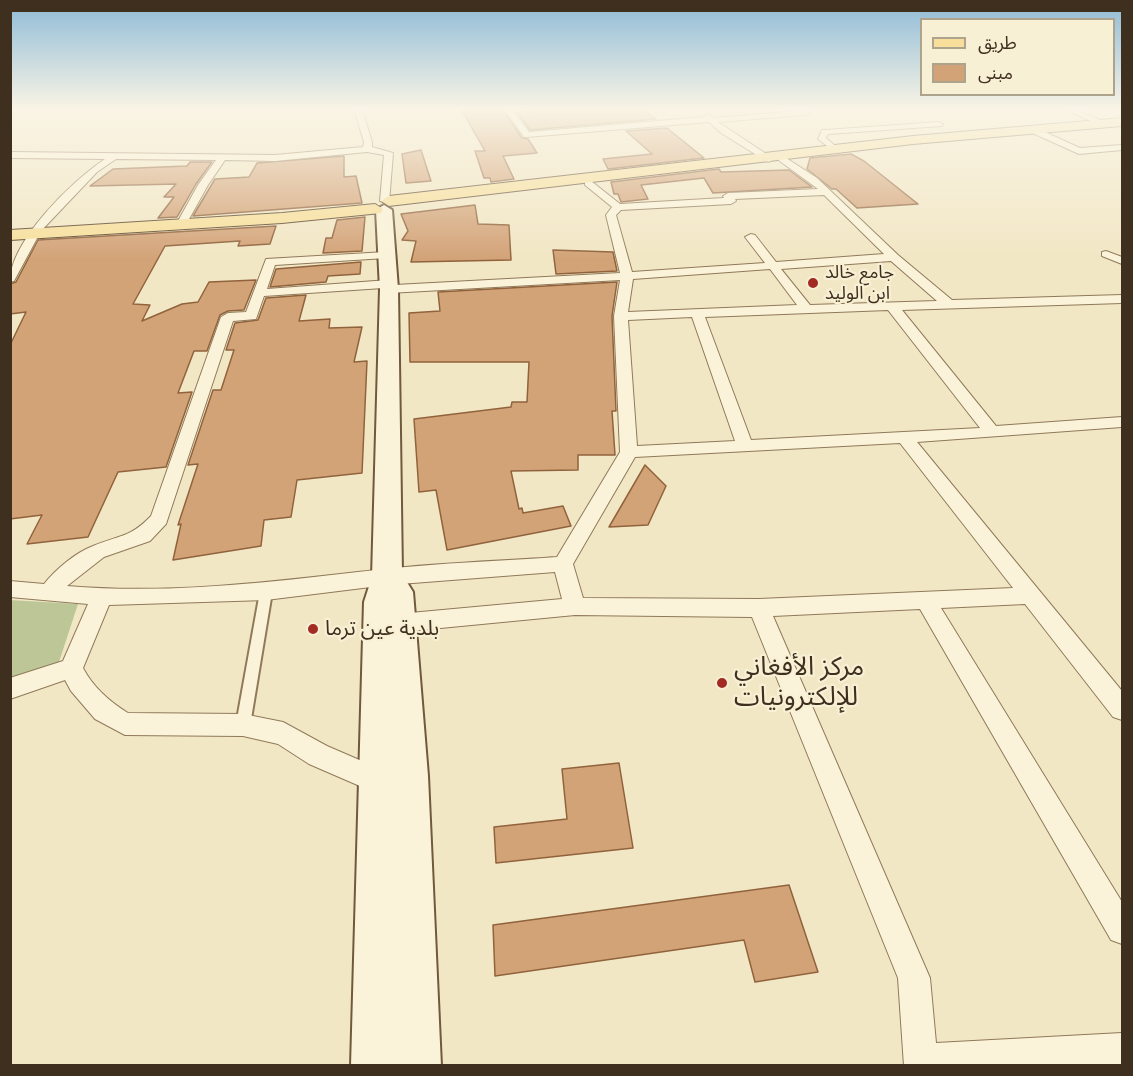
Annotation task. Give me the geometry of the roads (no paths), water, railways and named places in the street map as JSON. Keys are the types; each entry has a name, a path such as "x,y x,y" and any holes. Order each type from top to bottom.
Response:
{"main road":[{"path":"10,233 306,214 764,159"},
{"path":"383,205 588,183 730,166 767,159"},
{"path":"35,232 306,214"}],"street":[{"path":"10,278 22,264 24,251 35,232 94,170 109,159"},
{"path":"183,221 202,185 221,159"},
{"path":"376,1065 376,780 380,602 387,577 389,287 383,205 388,159"},
{"path":"776,159 814,180 894,257 947,303"},
{"path":"588,183 618,207 731,201 728,196 826,192"},
{"path":"575,606 563,564 629,452 621,316 627,276 611,215 618,207"},
{"path":"751,237 806,309"},
{"path":"1106,254 1122,261"},
{"path":"50,591 62,577 98,552 143,536 159,519 228,317 251,316 270,262 386,255"},
{"path":"259,293 627,276 894,257"},
{"path":"621,316 947,303 1122,299"},
{"path":"891,305 992,432"},
{"path":"697,313 745,446"},
{"path":"629,452 992,432 1122,422"},
{"path":"904,437 1122,709"},
{"path":"10,589 102,597 266,592 387,577 563,564"},
{"path":"387,577 395,584 398,592 409,776 416,1065"},
{"path":"399,623 575,606 759,608 1030,595"},
{"path":"10,689 71,668 102,597"},
{"path":"926,601 1122,929"},
{"path":"759,608 914,978 920,1063 1122,1050"},
{"path":"71,668 79,684 104,711 126,724 243,726 283,734 318,755 376,780"}],"lane":[{"path":"243,726 266,592"}],"place":[{"name":"جامع خالد ابن الوليد","path":"813,283"},
{"name":"بلدية عين ترما","path":"313,629"},
{"name":"مركز الأفغاني للإلكترونيات","path":"722,683"}]}
